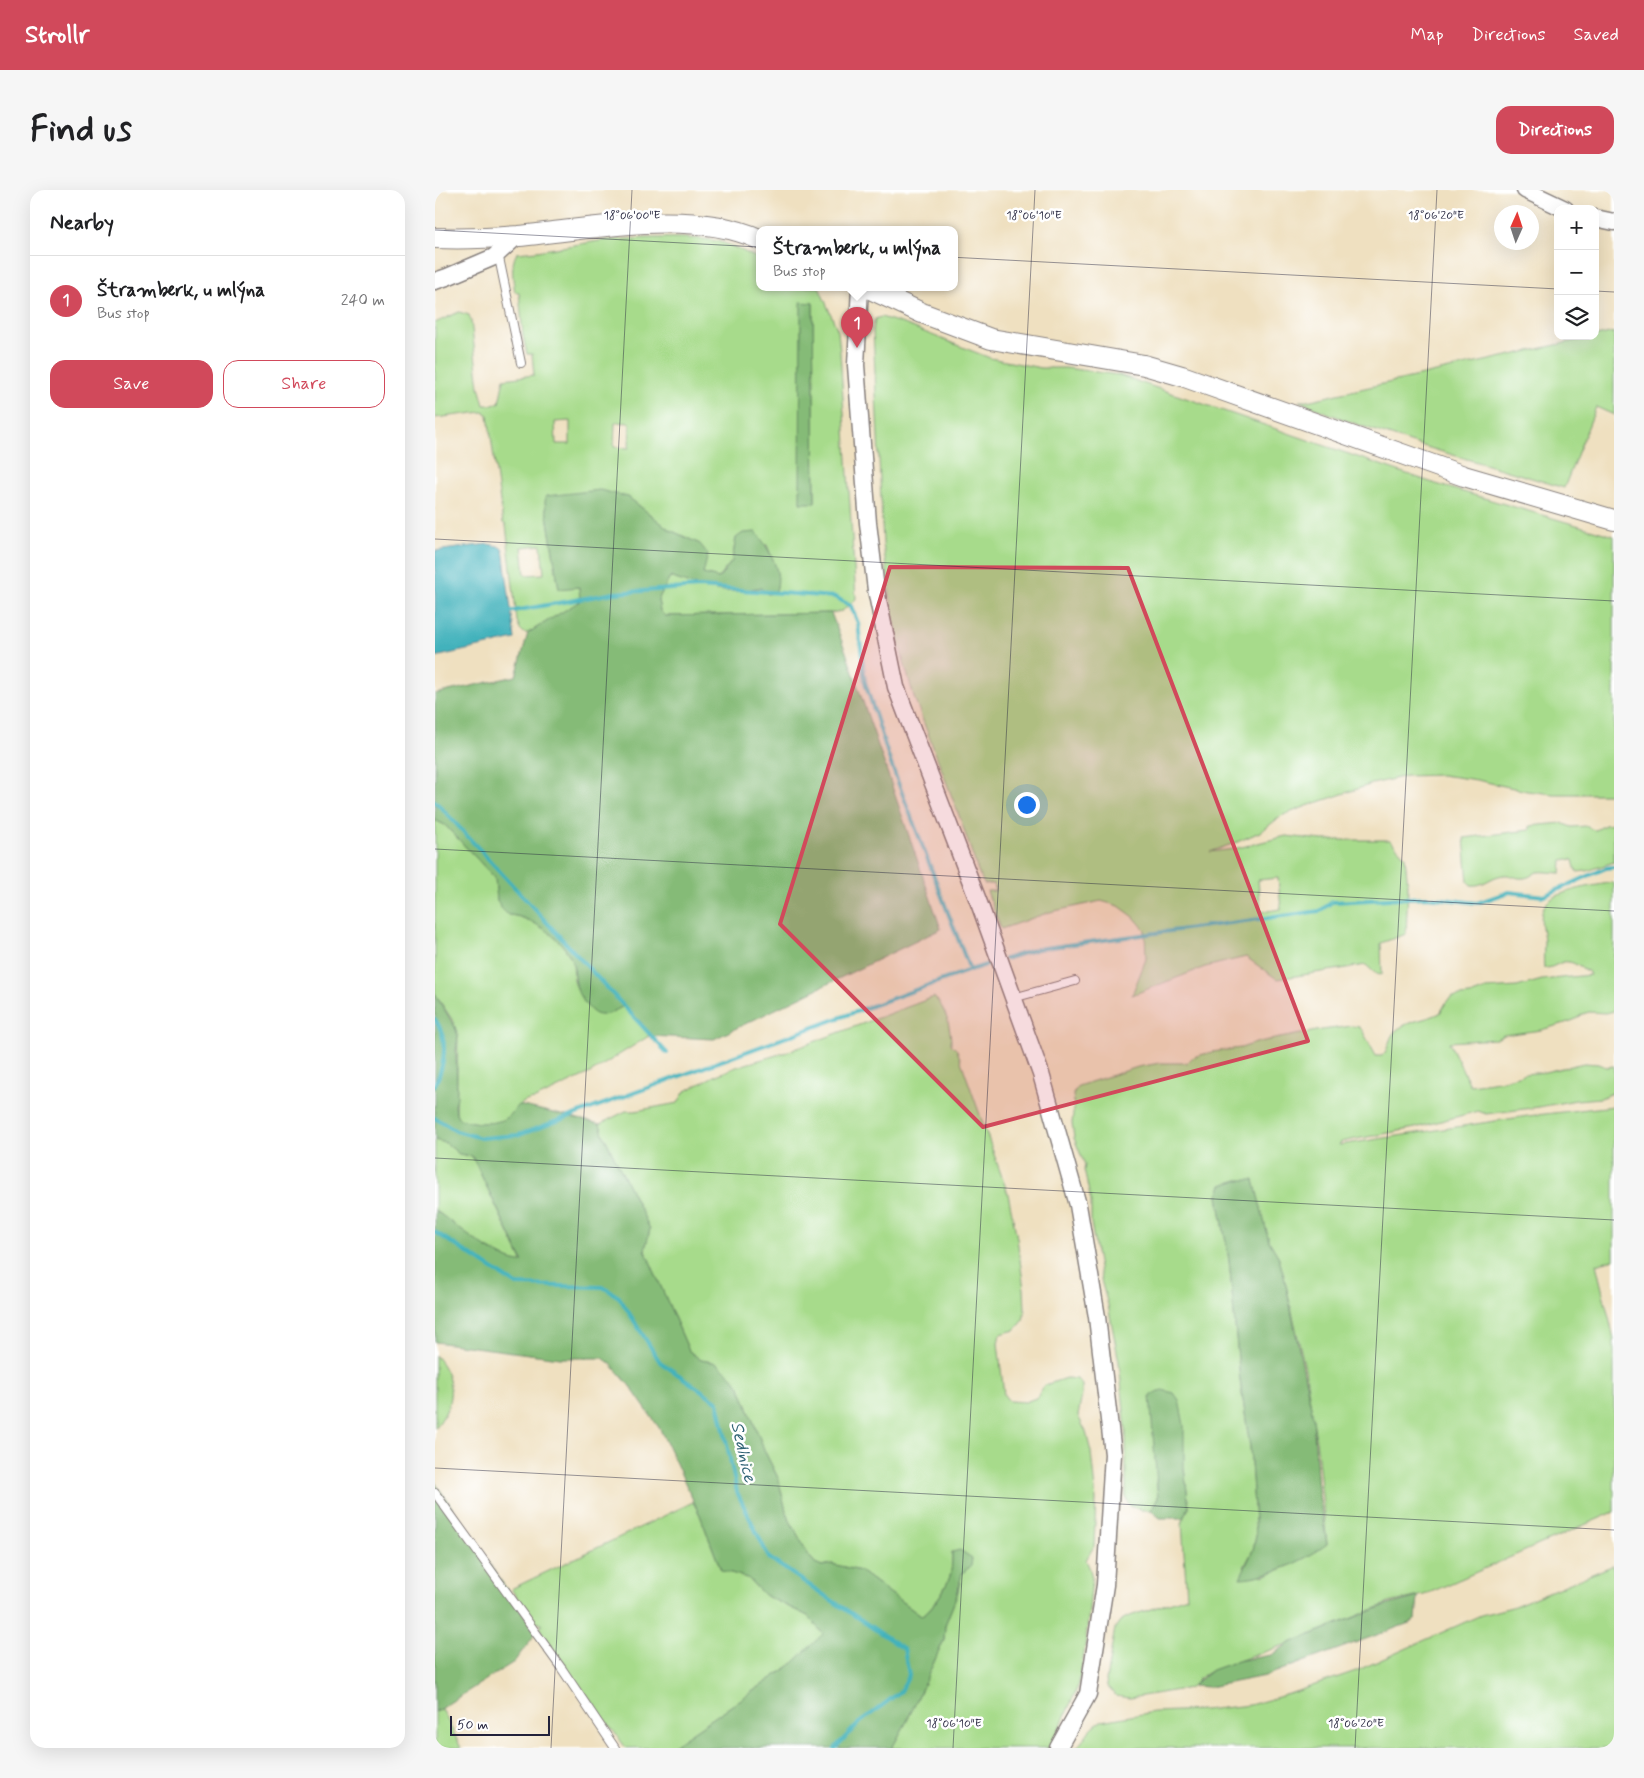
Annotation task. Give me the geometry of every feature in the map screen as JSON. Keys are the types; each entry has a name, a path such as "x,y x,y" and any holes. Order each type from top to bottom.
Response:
{"street":[{"path":"1525,190 1557,205"},
{"path":"1599,219 1614,222"},
{"path":"435,238 517,236 605,226 668,223 731,230 756,238"},
{"path":"435,281 494,257 517,236"},
{"path":"860,291 856,365 869,523 876,590 896,687 979,903 1041,1074 1078,1205 1097,1317 1113,1454 1105,1585 1088,1694 1058,1748"},
{"path":"874,291 922,314 991,339 1144,365 1163,370 1464,476 1614,520"}],"lane":[{"path":"498,253 521,363"},
{"path":"1013,998 1075,982"},
{"path":"435,1493 562,1669 615,1748"}],"highlighted area":[{"path":"890,567 1128,568 1308,1041 983,1127 780,924"}],"green space":[{"path":"696,238 712,240 730,245 756,258 756,291 821,291 838,331 856,599 842,611 831,613 665,616 660,611 658,600 670,577 714,590 742,591 761,588 767,594 775,593 778,581 777,575 767,545 736,538 732,561 718,578 703,574 700,544 670,530 628,497 545,502 559,588 579,587 581,601 528,633 524,633 520,629 517,621 506,525 503,523 488,415 482,412 435,418 435,323 459,312 469,315 479,387 484,405 499,403 504,379 534,375 532,354 527,354 523,336 519,292 515,292 513,267 517,253 605,240","holes":["801,303 813,303 815,503","570,421 570,444 556,444 555,422","615,422 630,423 629,448 614,447","541,545 544,574 525,575 522,547"]},
{"path":"801,302 813,303 815,503 800,503"},
{"path":"881,317 904,324 990,358 1041,368 1066,368 1119,375 1436,484 1614,536 1614,794 1553,794 1442,775 1406,776 1372,784 1281,816 1262,831 1210,852 1234,849 1286,836 1322,840 1390,840 1405,856 1408,888 1406,934 1381,943 1382,974 1375,973 1366,965 1277,979 1246,957 1205,967 1132,995 1146,959 1145,930 1134,917 1119,906 1101,901 1050,912 1001,929 987,891 995,891 994,884 984,884 978,871 914,697 899,645 883,544 873,330 875,319","holes":["1278,878 1281,909 1261,912 1258,880"]},
{"path":"1614,332 1614,415 1596,407 1564,488 1397,438 1299,401 1307,401 1578,340 1599,340 1599,335"},
{"path":"600,490 628,497 670,530 700,544 708,554 703,574 719,578 732,561 736,538 743,533 756,532 766,545 774,561 778,577 775,593 767,594 761,588 741,591 714,590 670,577 658,600 660,611 665,616 831,613 941,929 714,1039 649,1036 641,1022 624,1006 603,1015 598,1015 592,1011 579,995 573,964 564,947 547,931 537,925 517,916 508,915 500,907 497,900 495,878 445,825 435,820 435,694 516,676 528,633 580,601 579,587 559,589 545,502 546,496"},
{"path":"435,820 445,825 495,878 497,900 508,915 518,916 537,924 554,936 561,944 572,960 576,986 585,998 602,1015 624,1006 641,1022 649,1036 590,1073 523,1103 509,1116 499,1122 478,1123 459,1119 456,1113 458,1036 453,1021 435,994"},
{"path":"1562,823 1571,827 1588,826 1590,829 1596,830 1605,825 1614,824 1614,862 1587,871 1576,872 1573,860 1567,859 1562,861 1561,873 1537,872 1520,878 1504,875 1475,885 1471,885 1468,882 1464,838 1530,830 1530,826"},
{"path":"1614,882 1614,1011 1606,1013 1589,1012 1562,1024 1541,1030 1504,1035 1496,1039 1449,1042 1470,1085 1499,1081 1584,1063 1598,1064 1606,1067 1614,1066 1614,1092 1601,1098 1576,1100 1539,1107 1486,1114 1478,1111 1415,1128 1341,1142 1339,1145 1528,1116 1614,1106 1614,1259 1596,1264 1614,1339 1614,1512 1424,1595 1389,1603 1290,1643 1212,1670 1201,1677 1190,1688 1130,1698 1116,1696 1107,1686 1106,1680 1115,1628 1120,1621 1187,1597 1182,1523 1189,1507 1184,1468 1156,1479 1158,1498 1151,1510 1141,1510 1129,1506 1126,1497 1126,1430 1119,1362 1091,1223 1091,1201 1084,1170 1085,1165 1074,1138 1072,1123 1073,1094 1078,1086 1138,1067 1160,1063 1187,1063 1193,1057 1212,1052 1241,1048 1259,1042 1322,1030 1352,1026 1359,1027 1362,1030 1376,1056 1382,1056 1395,1032 1403,1026 1440,1013 1447,1001 1452,997 1470,995 1486,989 1517,987 1542,980 1590,975 1588,971 1569,962 1544,968 1544,940 1541,921 1543,909 1554,897 1563,893","holes":["1238,1180 1254,1181 1269,1241 1278,1256 1284,1276 1305,1369 1316,1439 1327,1544 1289,1566 1263,1576 1244,1567 1253,1550 1256,1536 1250,1447 1240,1380 1229,1260 1218,1196 1222,1185"]},
{"path":"435,994 455,1027 458,1036 456,1051 457,1097 455,1105 459,1119 471,1122 497,1122 508,1117 519,1105 600,1124 603,1134 650,1229 645,1250 689,1351 701,1360 717,1363 739,1385 765,1452 778,1478 787,1515 809,1556 815,1563 822,1566 832,1564 860,1571 921,1616 935,1603 947,1584 951,1572 952,1552 960,1550 972,1558 971,1566 962,1573 957,1595 945,1625 944,1640 907,1721 892,1748 669,1748 790,1666 823,1634 808,1616 764,1595 748,1578 721,1570 700,1515 660,1429 629,1385 611,1364 603,1358 560,1358 435,1342 435,1210 490,1250 514,1261 523,1262 472,1156 459,1154 446,1143 435,1140"},
{"path":"934,997 942,1007 947,1019 951,1044 957,1050 1008,1194 1017,1238 1025,1310 1023,1321 1015,1330 1000,1334 998,1343 1004,1395 1009,1401 1025,1402 1036,1398 1045,1385 1066,1378 1077,1379 1082,1385 1078,1416 1086,1432 1091,1452 1096,1500 1094,1546 1086,1560 1092,1579 1086,1640 1079,1684 1051,1748 892,1748 907,1721 944,1640 945,1625 957,1595 962,1573 971,1566 952,1552 950,1577 944,1590 921,1616 860,1571 832,1564 822,1566 815,1563 809,1556 787,1515 778,1478 765,1452 739,1385 717,1363 701,1360 689,1351 645,1250 650,1229 603,1134 600,1124 626,1111 678,1103 684,1092 714,1076 739,1066 787,1052"},
{"path":"435,1140 446,1143 459,1154 472,1156 523,1263 502,1257 490,1250 465,1234 435,1210"},
{"path":"1238,1180 1254,1180 1269,1241 1278,1256 1284,1276 1313,1417 1318,1488 1327,1544 1286,1567 1262,1575 1240,1578 1253,1550 1256,1536 1250,1447 1240,1380 1229,1260 1218,1196 1222,1185"},
{"path":"435,1355 447,1373 450,1382 450,1392 446,1410 435,1428"},
{"path":"1162,1390 1174,1393 1179,1400 1184,1425 1184,1468 1189,1507 1184,1518 1160,1518 1151,1510 1158,1498 1150,1396"},
{"path":"435,1482 536,1633 514,1662 435,1712"},
{"path":"693,1502 700,1515 721,1570 748,1578 764,1595 808,1616 824,1635 790,1666 669,1748 626,1748 557,1655 539,1628 542,1624 535,1622 511,1589"},
{"path":"1614,1565 1614,1748 1076,1748 1092,1728 1101,1721 1154,1712 1204,1710 1250,1705 1289,1694 1356,1671 1481,1615 1512,1607"},
{"path":"1418,1597 1416,1619 1412,1622 1265,1676 1209,1687 1192,1686 1212,1670 1237,1661 1271,1655 1290,1643 1381,1607"},
{"path":"442,1709 461,1748 435,1748 435,1712"}],"water":[{"path":"488,544 503,549 515,639 435,657 435,551"}],"waterway":[{"path":"508,612 614,593 700,587 835,597 851,606 858,623 865,682 891,764 970,970"},
{"path":"435,801 667,1053"},
{"path":"1005,959 1037,949 1320,911 1332,902 1427,897 1477,903 1509,892 1544,896 1606,868 1614,867"},
{"path":"435,1118 456,1131 481,1138 519,1135 995,962"},
{"name":"Sedlnice","path":"435,1019 444,1043 443,1060 435,1085"},
{"name":"Sedlnice","path":"435,1232 517,1285 603,1287 619,1297 660,1362 718,1402 737,1492 769,1558 904,1649 909,1675 901,1691 857,1725 835,1748"}],"place":[{"name":"Štramberk, u mlýna","path":"857,348"}]}
